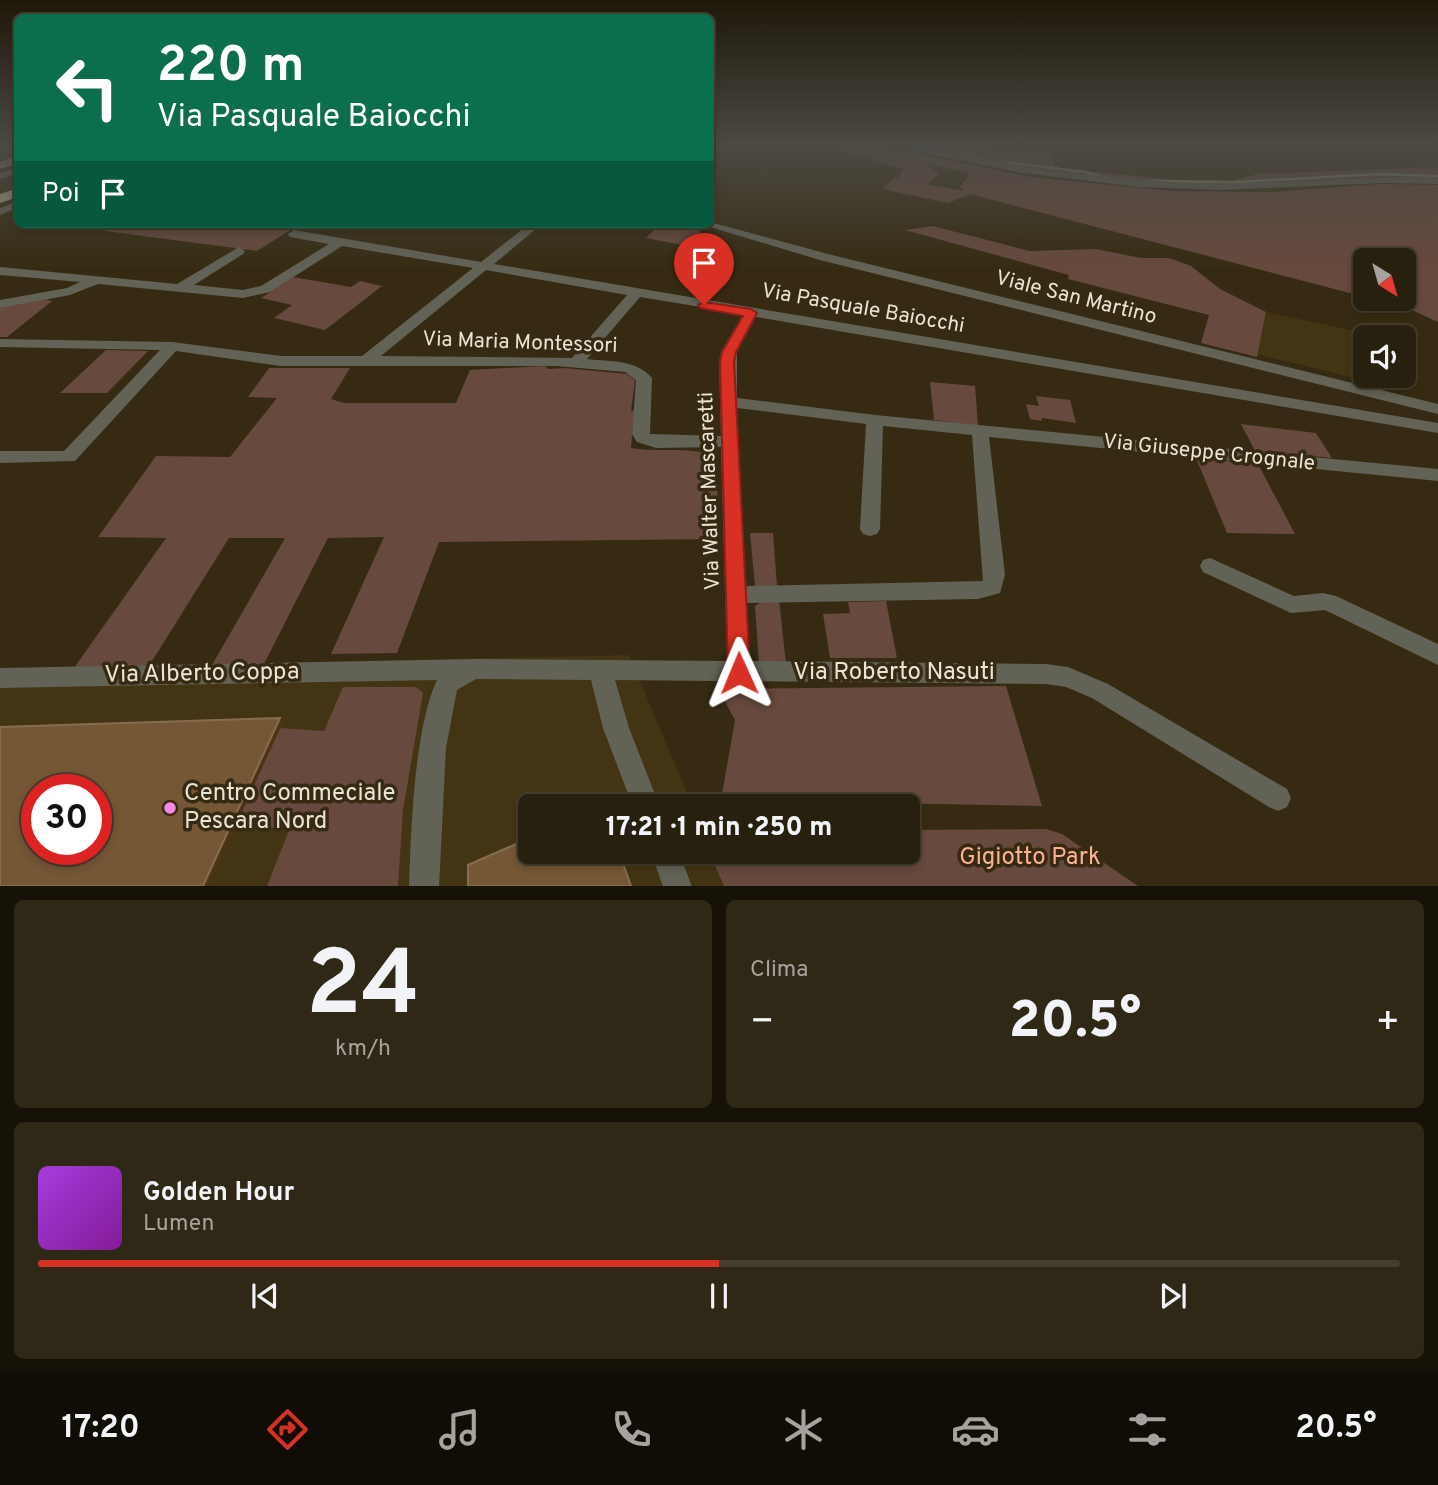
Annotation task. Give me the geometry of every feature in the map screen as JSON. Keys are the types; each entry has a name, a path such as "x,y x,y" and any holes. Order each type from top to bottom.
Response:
{"street":[{"name":"Viale San Martino","path":"714,226 824,257 1438,410"},
{"name":"Via Pasquale Baiocchi","path":"301,228 294,234 1431,427"},
{"path":"366,361 531,228"},
{"path":"0,271 236,294 257,292 338,243"},
{"path":"180,288 239,251"},
{"path":"0,304 70,291 98,280"},
{"path":"576,363 635,294"},
{"name":"Via Walter Mascaretti","path":"739,673 728,357 751,313"},
{"name":"Via Maria Montessori","path":"0,343 172,346 281,361 545,360 629,368 645,378 641,433 643,438 656,442 732,442"},
{"path":"0,457 69,457 172,346"},
{"name":"Via Pasquale Baiocchi","path":"1405,401 1431,427"},
{"name":"Via Giuseppe Crognale","path":"729,402 875,420 1438,475"},
{"path":"870,529 875,420"},
{"path":"737,595 978,591 992,587 995,575 980,429"},
{"path":"1210,566 1291,604 1304,607 1314,601 1328,602 1438,655"},
{"path":"424,886 438,715 446,685 457,675 477,669"},
{"name":"Via Roberto Nasuti","path":"477,669 1028,674 1068,677 1100,691 1278,798"},
{"name":"Via Alberto Coppa","path":"0,678 477,669"},
{"path":"404,670 425,679 435,690 438,715"},
{"path":"600,670 615,728 642,794"},
{"path":"669,864 678,886"}],"shaded area":[{"path":"1266,312 1353,331 1353,377 1257,354"},
{"path":"629,655 688,794 518,794 518,864 717,864 727,886 0,886 0,669"}],"green space":[{"path":"944,187 963,191 960,187 1136,187 1173,191 1272,192 1335,187 1438,187 1438,322 1416,312 1416,248 1353,248 1353,294 970,194 948,203 882,189"},
{"path":"933,226 1030,251 1096,249 1141,258 1169,258 1191,266 1220,289 1266,312 1257,357 1201,343 1209,315 1068,279 1069,275 905,230"},
{"path":"110,228 294,228 257,251 105,231"},
{"path":"656,228 703,228 687,246 646,238"},
{"path":"293,277 351,287 360,281 382,286 325,330 274,318 292,305 261,298"},
{"path":"44,299 52,301 7,337 0,337 0,308"},
{"path":"106,350 148,351 107,393 60,393"},
{"path":"545,366 548,369 627,374 635,380 631,411 634,411 631,448 688,450 717,458 718,539 439,542 397,653 331,654 384,537 328,538 264,664 212,665 285,538 229,538 149,666 74,668 166,538 98,537 156,456 230,457 277,398 248,397 269,368 350,368 331,399 344,403 456,403 470,370"},
{"path":"930,382 975,386 978,426 934,420"},
{"path":"1036,396 1070,400 1076,423 1030,419 1026,404 1039,406"},
{"path":"1241,424 1316,433 1332,458 1255,451"},
{"path":"1196,458 1258,464 1295,534 1227,533"},
{"path":"750,533 773,533 777,586 755,586"},
{"path":"779,600 786,664 759,663 755,606 761,602"},
{"path":"886,601 897,658 830,658 823,614 850,613 848,602"},
{"path":"1006,686 1042,806 920,804 920,794 722,794 735,720 718,689"},
{"path":"343,687 416,687 423,693 403,810 398,886 267,886 290,828 235,827 280,728 324,731"},
{"name":"Gigiotto Park","path":"1046,829 1062,834 1138,886 724,886 714,864 920,864 920,830"}],"building":[{"name":"Centro Commeciale Pescara Nord","path":"280,718 203,886 0,886 0,727"},
{"path":"518,843 518,864 623,864 631,886 468,886 468,865"}],"place":[{"name":"Centro Commeciale Pescara Nord","path":"170,808"}],"route":[{"path":"704,305 751,313 729,352 727,362 739,673"}]}
